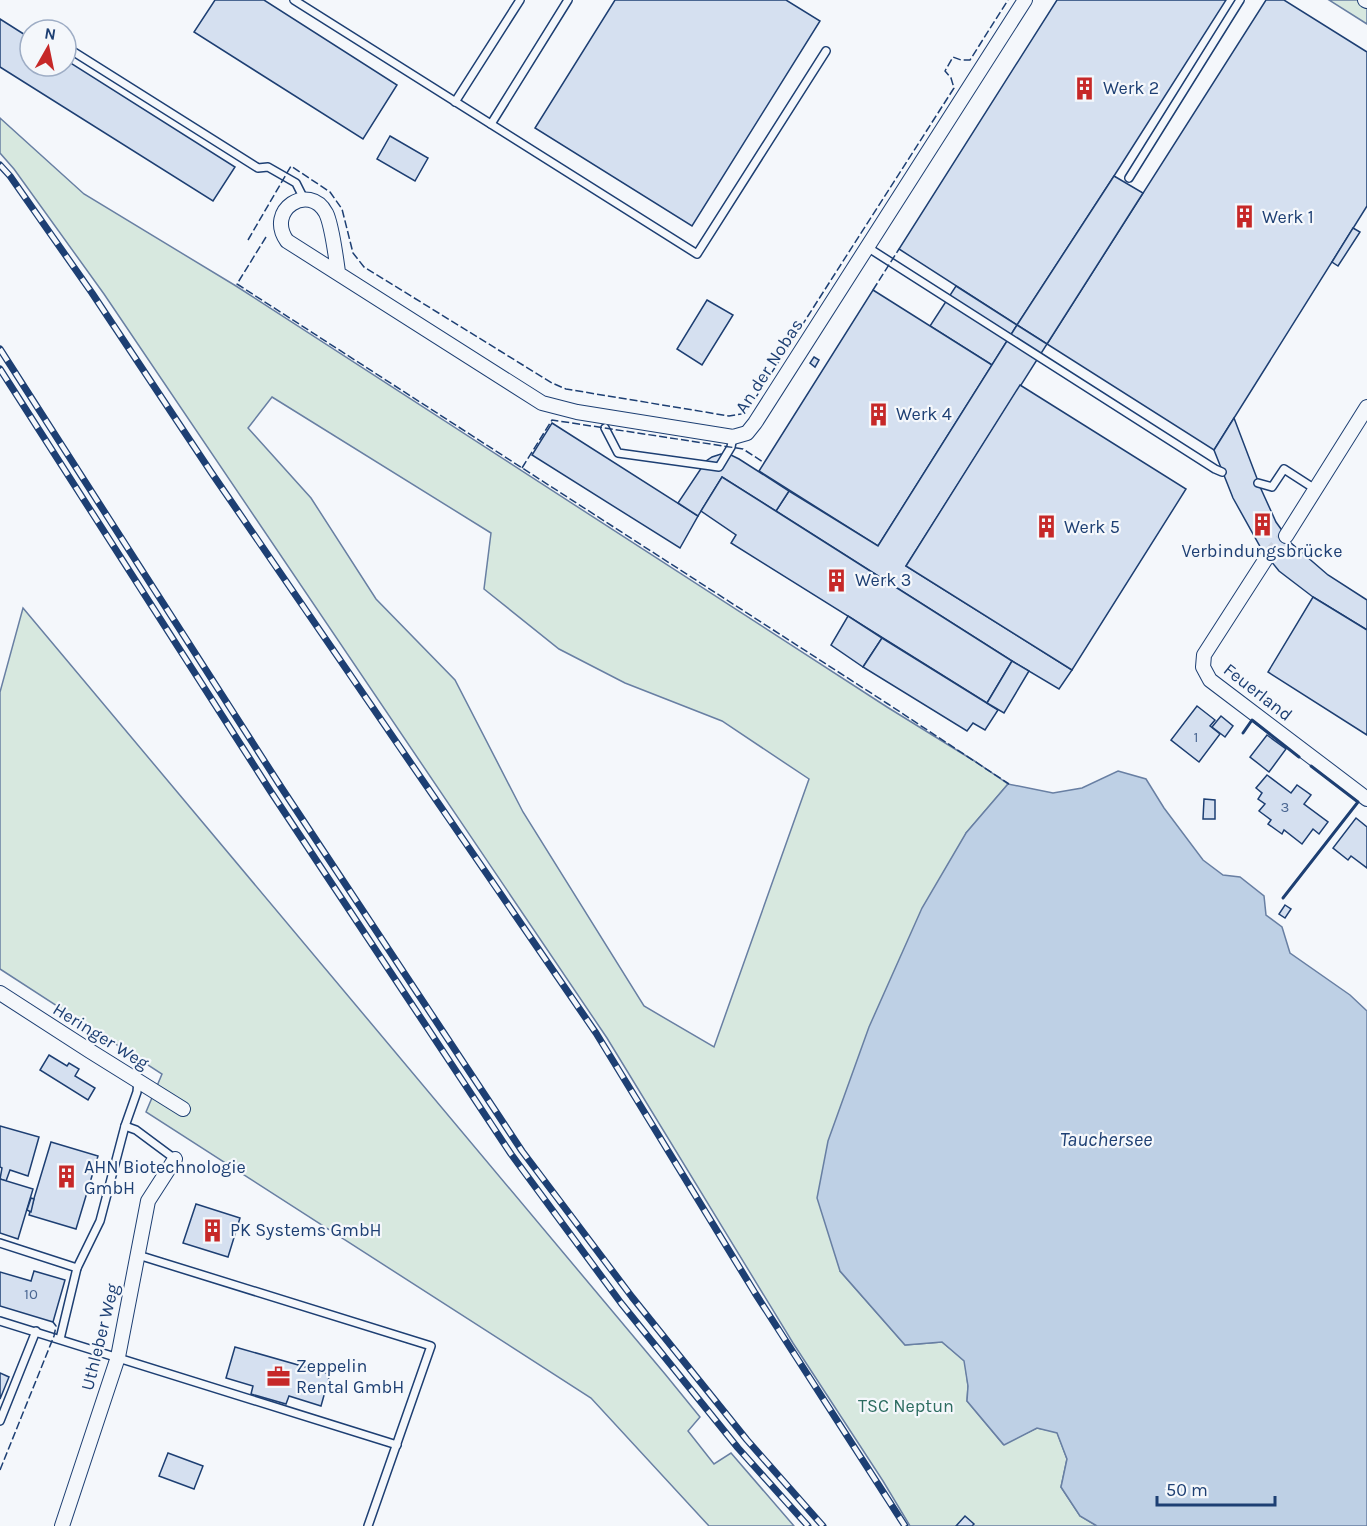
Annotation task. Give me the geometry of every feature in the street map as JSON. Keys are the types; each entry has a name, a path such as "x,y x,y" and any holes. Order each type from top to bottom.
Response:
{"street":[{"name":"An der Nobas","path":"304,199 294,201 285,209 281,218 280,227 287,241 542,403 577,412 733,437 747,433 755,423 1025,0"},
{"path":"304,199 316,202 326,213 338,272"},
{"path":"1286,537 1367,408"},
{"name":"Feuerland","path":"1267,557 1204,655 1203,667 1210,680 1367,799"},
{"name":"Heringer Weg","path":"0,993 183,1109"},
{"name":"Uthleber Weg","path":"62,1526 118,1358 148,1201 175,1159"}],"lane":[{"path":"294,0 696,254 826,51"},
{"path":"455,102 520,0"},
{"path":"491,124 568,0"},
{"path":"1129,178 1240,0"},
{"path":"78,55 258,168 268,167 296,183 304,199"},
{"path":"867,247 1222,472"},
{"path":"606,428 618,453 719,467 731,447 733,437"},
{"path":"1258,483 1272,487 1284,469 1315,489"},
{"path":"60,1338 77,1268 100,1221 138,1082"},
{"path":"125,1126 136,1130 175,1159"},
{"path":"0,1243 77,1268"},
{"path":"138,1255 431,1346 368,1526"},
{"path":"0,1321 397,1445"},
{"path":"0,1420 36,1331"}],"green space":[{"path":"1329,0 1367,0 1367,24"},
{"name":"TSC Neptun","path":"0,118 84,194 236,286 1008,784 966,833 840,1271 905,1345 942,1342 965,1361 967,1401 1003,1444 1037,1428 1057,1432 1067,1459 1061,1487 1080,1516 1097,1526 910,1526 793,1343 607,1038 104,294 0,153","holes":["272,397 491,533 484,589 559,649 625,683 722,721 809,779 714,1047 644,1006 523,812 455,680 376,599 311,498 248,428"]},
{"path":"23,608 700,1417 688,1431 714,1464 731,1453 794,1526 709,1526 591,1398 146,1112 162,1074 0,969 0,692"}],"water":[{"name":"Tauchersee","path":"1118,771 1146,779 1164,808 1203,860 1223,875 1240,877 1264,896 1266,915 1282,927 1290,953 1350,995 1367,1011 1367,1526 1097,1526 1080,1516 1061,1487 1067,1459 1057,1433 1037,1428 1004,1445 967,1401 968,1386 964,1361 942,1342 905,1345 840,1271 817,1198 828,1141 869,1027 922,908 966,833 1008,784 1053,793 1082,788"}],"building":[{"path":"215,0 264,0 397,85 363,139 194,32"},
{"path":"615,0 786,0 820,21 692,226 535,128"},
{"name":"Werk 2","path":"1057,0 1226,0 1017,325 899,249"},
{"name":"Werk 1","path":"1266,0 1284,0 1367,52 1367,206 1214,450 1047,344"},
{"path":"0,19 18,30 18,78 78,78 78,68 235,167 213,201 0,67"},
{"path":"390,136 428,158 415,181 377,159"},
{"path":"1114,176 1143,193 1047,344 1017,325"},
{"path":"1353,228 1360,232 1338,266 1332,262"},
{"path":"956,286 1017,325 992,365 930,326"},
{"name":"Werk 4","path":"873,290 992,365 878,546 759,471"},
{"path":"707,300 733,315 702,365 677,349"},
{"path":"1017,325 1047,344 906,566 1072,670 1059,689 776,511 789,491 878,546"},
{"path":"814,357 819,360 815,367 810,363"},
{"name":"Werk 5","path":"1020,385 1186,489 1072,670 906,566"},
{"name":"Verbindungsbrücke","path":"1234,418 1276,522 1291,543 1328,575 1367,600 1367,630 1313,597 1279,571 1262,550 1233,498 1214,450"},
{"path":"552,423 698,516 680,548 532,455"},
{"path":"721,454 739,459 789,491 776,511 722,477 698,516 678,503 706,461"},
{"name":"Werk 3","path":"722,477 1012,661 987,703 731,543 736,535 701,511"},
{"path":"1313,597 1367,630 1367,735 1268,672"},
{"path":"848,616 882,638 863,667 831,645"},
{"path":"882,638 998,710 985,730 973,723 967,731 863,667"},
{"path":"1012,661 1029,671 1004,713 987,703"},
{"path":"1197,706 1215,720 1210,726 1220,734 1199,762 1171,740"},
{"path":"1221,716 1233,726 1225,737 1212,727"},
{"path":"1267,735 1286,749 1269,772 1250,757"},
{"path":"1267,775 1291,793 1297,785 1311,795 1304,804 1328,822 1319,834 1313,829 1302,844 1284,830 1282,834 1268,824 1271,820 1259,811 1265,804 1258,799 1262,793 1256,788"},
{"path":"1204,799 1215,800 1215,819 1203,819"},
{"path":"1356,818 1367,827 1367,868 1351,856 1348,860 1333,848"},
{"path":"1285,905 1291,909 1285,918 1279,914"},
{"path":"49,1055 67,1066 69,1063 79,1069 75,1076 95,1088 88,1100 40,1070"},
{"path":"0,1126 39,1137 28,1176 10,1170 6,1181 0,1179 2,1168 0,1167"},
{"name":"AHN Biotechnologie GmbH","path":"51,1142 98,1156 76,1229 29,1215"},
{"path":"0,1179 33,1189 18,1239 0,1233"},
{"path":"31,1198 34,1199 31,1212 27,1210"},
{"name":"PK Systems GmbH","path":"196,1204 240,1218 228,1257 183,1243"},
{"path":"34,1271 65,1280 53,1322 0,1306 0,1272 31,1281"},
{"name":"Zeppelin Rental GmbH","path":"235,1347 330,1374 321,1406 289,1396 286,1404 251,1394 253,1386 226,1378"},
{"path":"0,1373 9,1377 0,1399"},
{"path":"168,1453 203,1466 194,1489 159,1476"},
{"path":"965,1516 974,1524 956,1526"}],"tunnel":[{"path":"1267,557 1286,536"}],"railway":[{"path":"0,165 92,293 211,472 596,1033 755,1293 905,1526"},
{"path":"0,349 281,787 522,1151 632,1297 747,1440 823,1526"},
{"path":"0,369 271,792 511,1154 621,1303 738,1448 808,1526"}],"fence":[{"path":"248,240 291,166 330,192 342,209 353,253 364,267 552,383 566,389 729,416 741,414 749,408 954,88 951,78 945,71 953,57 970,60 1008,0"},
{"path":"266,237 237,284 1009,784"},
{"path":"873,290 899,249"},
{"path":"522,468 552,420 743,449 763,462"},
{"path":"0,1470 54,1336 56,1326 53,1322"}],"wall":[{"path":"1243,733 1252,720 1299,757"},
{"path":"1283,898 1358,802 1311,766"}],"place":[{"name":"Werk 2","path":"1085,88"},
{"name":"Werk 1","path":"1244,217"},
{"name":"Werk 4","path":"878,414"},
{"name":"Verbindungsbrücke","path":"1262,525"},
{"name":"Werk 5","path":"1046,527"},
{"name":"Werk 3","path":"837,580"},
{"name":"AHN Biotechnologie GmbH","path":"66,1177"},
{"name":"PK Systems GmbH","path":"212,1230"},
{"name":"Zeppelin Rental GmbH","path":"278,1376"}]}
